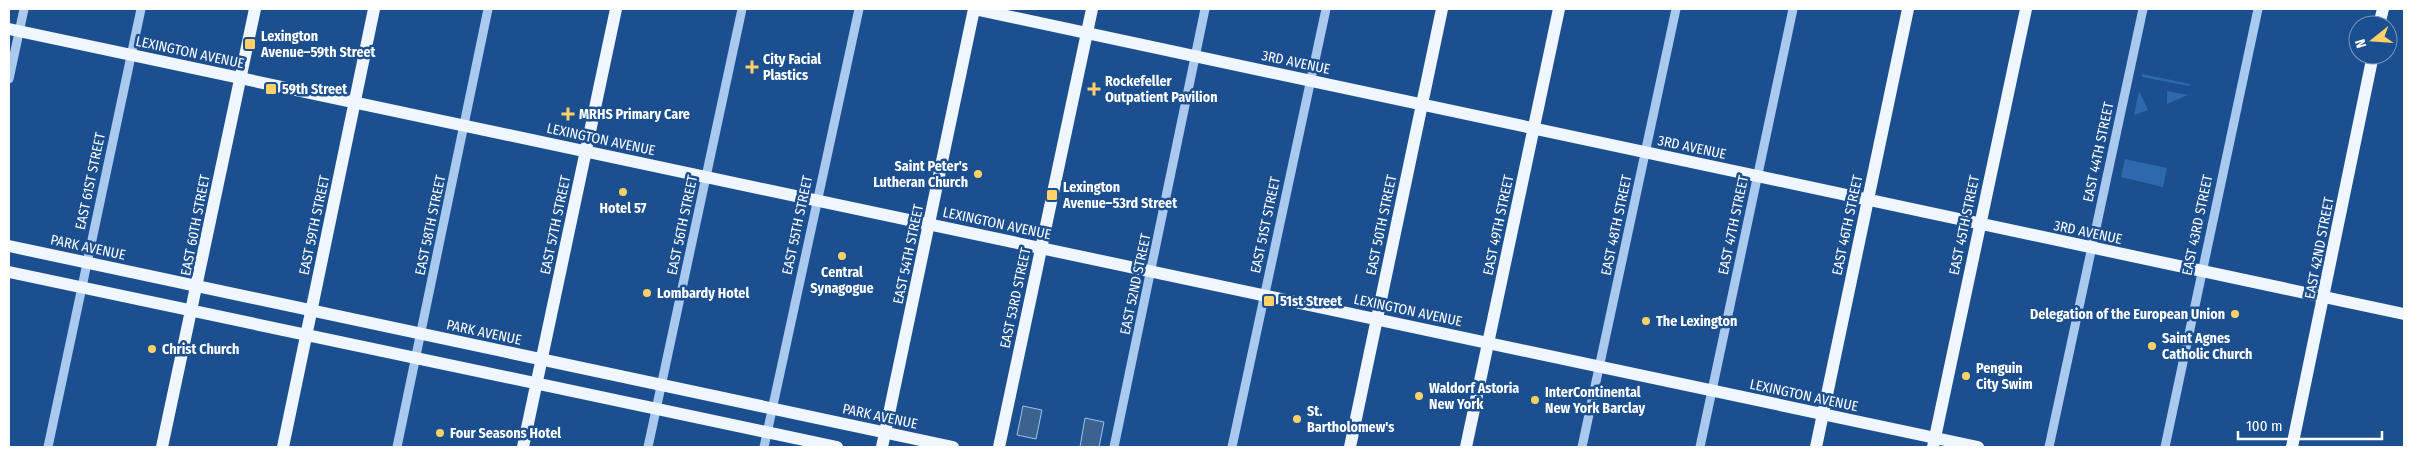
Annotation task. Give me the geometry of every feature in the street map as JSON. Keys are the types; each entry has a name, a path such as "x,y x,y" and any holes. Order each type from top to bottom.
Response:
{"main road":[{"name":"EAST 60TH STREET","path":"162,447 198,286 255,9"},
{"name":"EAST 59TH STREET","path":"283,447 374,9"},
{"name":"EAST 57TH STREET","path":"523,447 616,9"},
{"name":"3RD AVENUE","path":"974,9 2404,314"},
{"name":"EAST 54TH STREET","path":"882,447 974,9"},
{"name":"EAST 53RD STREET","path":"999,447 1092,9"},
{"name":"EAST 50TH STREET","path":"1350,447 1442,9"},
{"name":"EAST 49TH STREET","path":"1466,447 1559,9"},
{"name":"EAST 46TH STREET","path":"1816,447 1908,9"},
{"name":"EAST 45TH STREET","path":"1934,443 2026,9"},
{"name":"LEXINGTON AVENUE","path":"14,30 1712,390 1823,414 1934,443 1978,447"},
{"name":"EAST 42ND STREET","path":"2292,447 2371,65"},
{"name":"PARK AVENUE","path":"9,246 953,447"},
{"path":"9,272 837,447"}],"street":[{"path":"9,79 14,30 24,9"},
{"name":"EAST 61ST STREET","path":"48,447 141,9"},
{"name":"EAST 58TH STREET","path":"397,447 488,9"},
{"name":"EAST 56TH STREET","path":"648,447 742,9"},
{"name":"EAST 55TH STREET","path":"764,447 859,9"},
{"name":"EAST 52ND STREET","path":"1114,447 1205,9"},
{"name":"EAST 51ST STREET","path":"1232,447 1326,9"},
{"name":"EAST 48TH STREET","path":"1582,447 1676,9"},
{"name":"EAST 47TH STREET","path":"1700,447 1793,9"},
{"name":"EAST 44TH STREET","path":"2050,447 2143,9"},
{"name":"EAST 43RD STREET","path":"2165,447 2258,9"}],"shaded area":[{"path":"2142,74 2190,84 2189,86 2142,77"},
{"path":"2139,91 2148,110 2134,115"},
{"path":"2167,91 2188,95 2167,104"},
{"path":"2125,159 2167,168 2163,187 2121,177"},
{"path":"1023,406 1042,410 1036,439 1017,435"},
{"path":"1085,418 1104,422 1099,447 1080,447"}],"place":[{"name":"Lexington Avenue–59th Street","path":"250,44"},
{"name":"City Facial Plastics","path":"752,67"},
{"name":"59th Street","path":"271,89"},
{"name":"Rockefeller Outpatient Pavilion","path":"1094,89"},
{"name":"MRHS Primary Care","path":"568,114"},
{"name":"Saint Peter's Lutheran Church","path":"978,174"},
{"name":"Hotel 57","path":"623,192"},
{"name":"Lexington Avenue–53rd Street","path":"1052,195"},
{"name":"Central Synagogue","path":"842,256"},
{"name":"Lombardy Hotel","path":"647,293"},
{"name":"51st Street","path":"1269,301"},
{"name":"Delegation of the European Union","path":"2235,314"},
{"name":"The Lexington","path":"1646,321"},
{"name":"Saint Agnes Catholic Church","path":"2152,346"},
{"name":"Christ Church","path":"152,349"},
{"name":"Penguin City Swim","path":"1966,376"},
{"name":"Waldorf Astoria New York","path":"1419,396"},
{"name":"InterContinental New York Barclay","path":"1535,400"},
{"name":"St. Bartholomew's","path":"1297,419"},
{"name":"Four Seasons Hotel","path":"440,433"}]}
